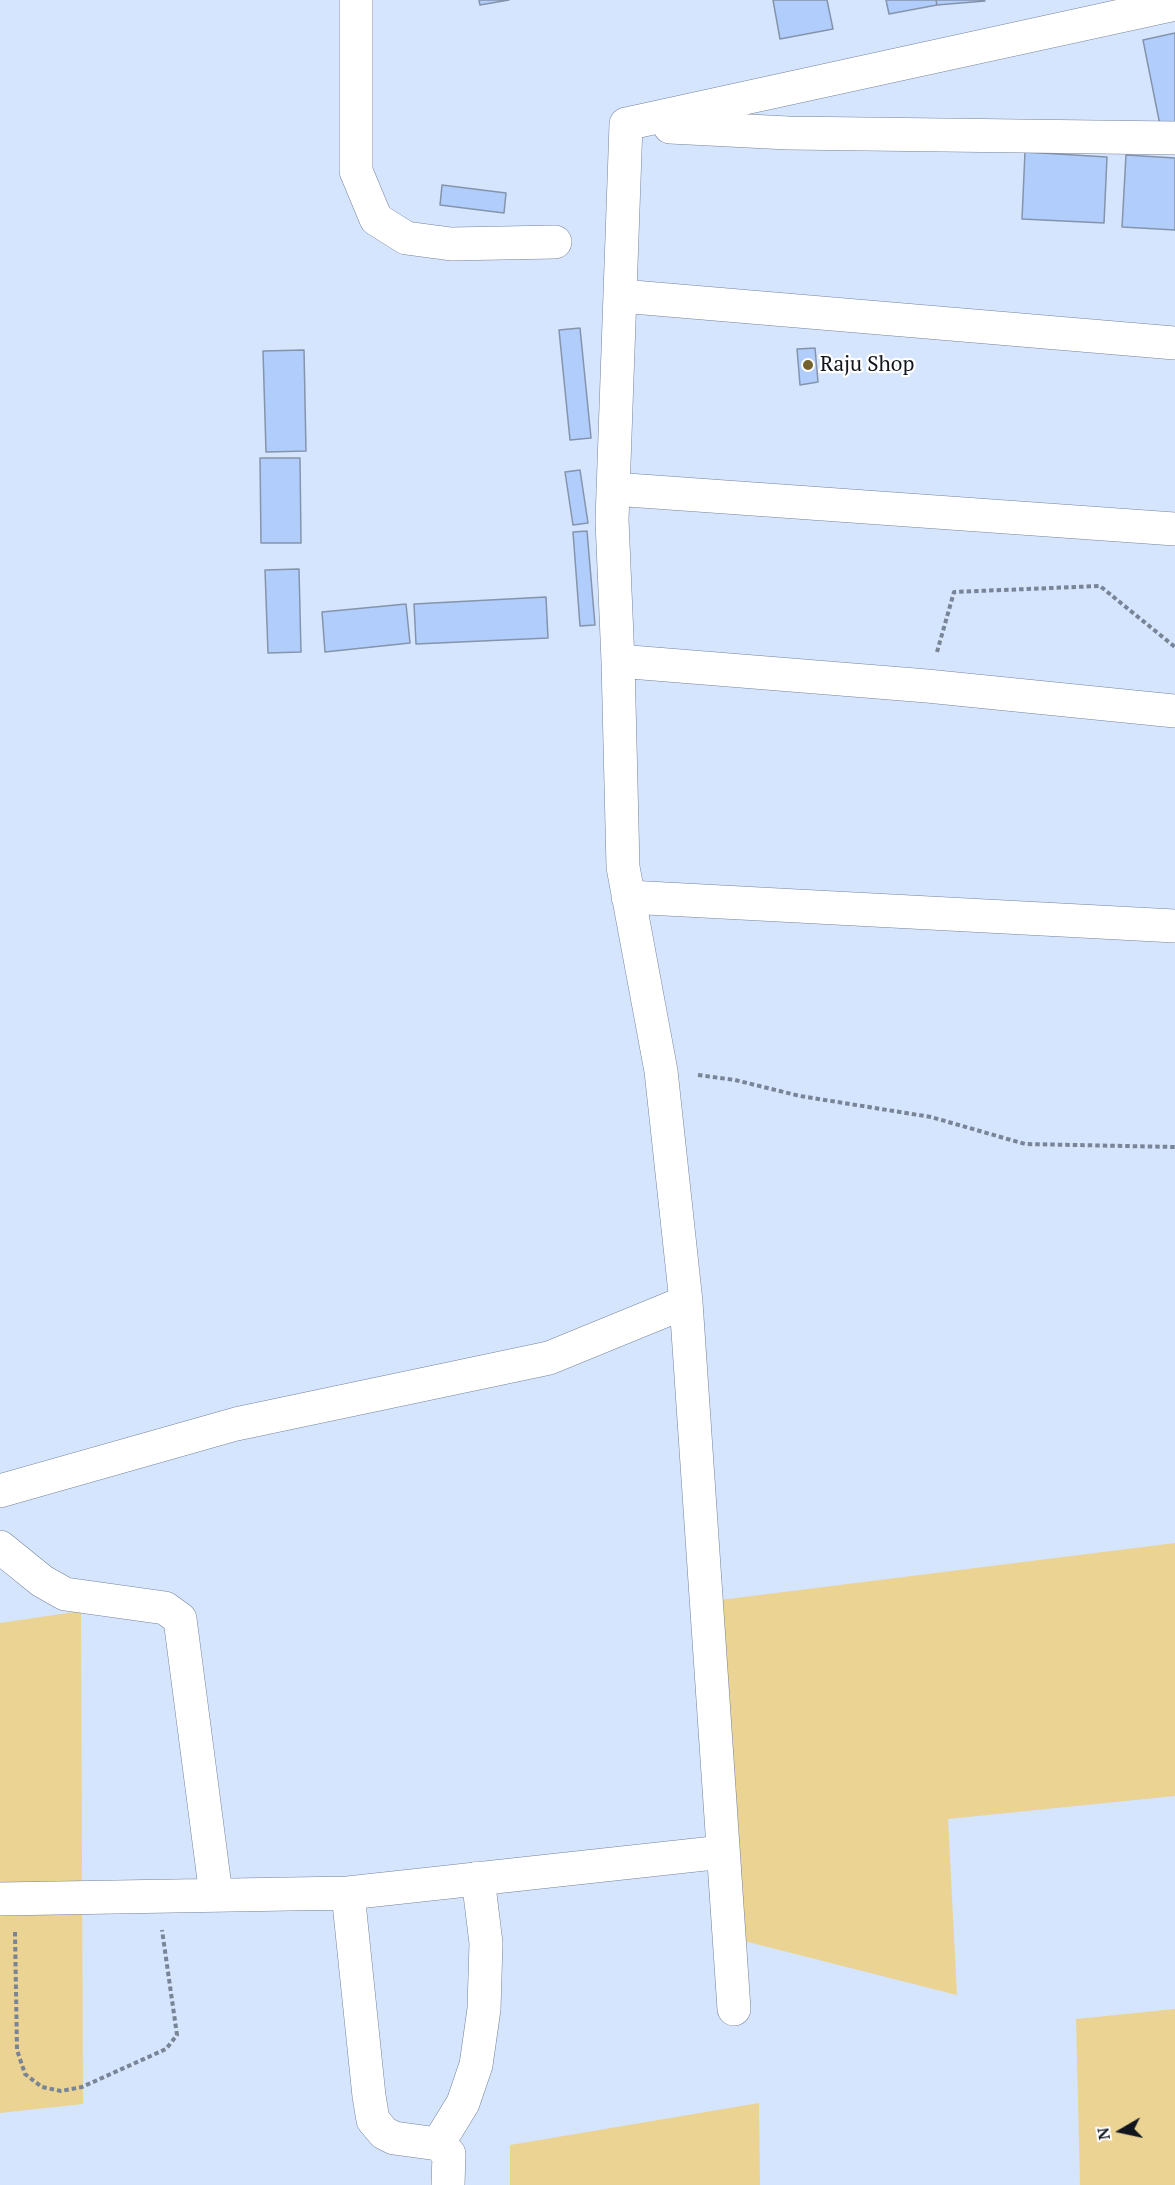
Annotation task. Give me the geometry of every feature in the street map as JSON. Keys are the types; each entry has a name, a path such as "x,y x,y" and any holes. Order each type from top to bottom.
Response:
{"street":[{"path":"356,0 356,171 376,219 406,238 451,244 555,242"},
{"path":"626,124 1175,4"},
{"path":"626,124 788,133 1175,138"},
{"path":"626,124 612,520 623,867 662,1071 686,1302 734,2008"},
{"path":"621,296 1175,343"},
{"path":"613,489 1175,530"},
{"path":"618,661 927,686 1175,711"},
{"path":"628,897 1175,926"},
{"path":"0,1491 236,1424 549,1358 686,1302"},
{"path":"0,1547 42,1581 65,1594 165,1608 180,1618 216,1895"},
{"path":"7,1899 348,1893 723,1852"},
{"path":"438,2144 463,2103 477,2054 484,2009 486,1943 478,1878"},
{"path":"348,1893 369,2096 374,2120 384,2133 394,2138 438,2144 449,2154 448,2185"}],"path":[{"path":"927,686 954,592 1100,586 1175,647"},
{"path":"662,1071 735,1080 800,1096 931,1117 1025,1144 1175,1147"},
{"path":"7,1899 17,2050 25,2074 42,2087 61,2091 82,2087 166,2049 177,2035 157,1896"}],"shaded area":[{"path":"1175,1543 1175,1796 948,1819 957,1995 740,1940 720,1600"},
{"path":"81,1611 83,2104 0,2113 0,1623"},
{"path":"1175,2009 1175,2185 1080,2185 1076,2019"},
{"path":"759,2103 760,2185 510,2185 510,2145"}],"building":[{"path":"479,0 509,0 480,5"},
{"path":"773,0 827,0 833,29 780,39"},
{"path":"886,0 936,0 937,5 889,14"},
{"path":"936,0 984,0 985,1 937,5"},
{"path":"1175,33 1175,127 1161,130 1143,40"},
{"path":"1025,152 1107,157 1104,223 1022,219"},
{"path":"1126,155 1175,158 1175,230 1122,227"},
{"path":"442,185 506,193 504,213 440,205"},
{"path":"580,328 591,438 570,440 559,330"},
{"name":"Raju Shop","path":"815,348 818,382 800,385 797,349"},
{"path":"304,350 306,451 266,452 263,351"},
{"path":"260,458 300,458 301,543 261,543"},
{"path":"580,470 588,523 573,525 565,472"},
{"path":"587,531 595,625 580,626 573,532"},
{"path":"299,569 301,652 268,653 265,570"},
{"path":"546,597 548,638 416,644 414,604"},
{"path":"406,604 410,643 325,652 322,612"}],"place":[{"name":"Raju Shop","path":"808,365"}]}
